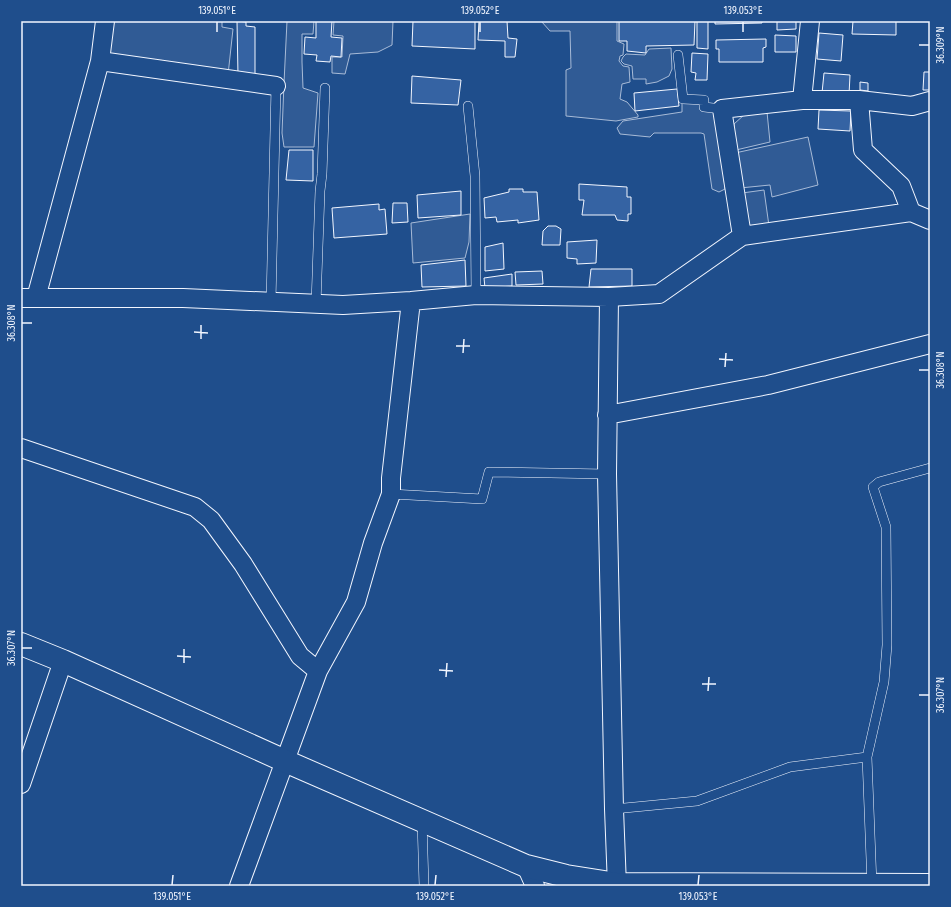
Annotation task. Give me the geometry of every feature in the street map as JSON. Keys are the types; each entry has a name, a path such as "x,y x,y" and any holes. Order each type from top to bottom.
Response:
{"street":[{"path":"105,21 100,61 29,298 183,298 343,305 476,295 609,297 659,294 742,236 911,212 930,220"},
{"path":"802,100 810,21"},
{"path":"100,61 276,86"},
{"path":"742,236 722,109 802,100 859,100 912,106 930,101"},
{"path":"859,100 862,150 901,186 911,212"},
{"path":"609,297 607,474 617,885"},
{"path":"239,886 318,671 356,602 373,543 391,494 391,478 411,301"},
{"path":"607,415 768,385 930,344"},
{"path":"21,448 194,507 206,516 211,520 243,564 300,656 318,671"},
{"path":"21,644 63,661 285,762 526,866 566,876 617,885 930,885"},
{"path":"21,784 63,661"},
{"path":"526,866 534,886"}],"lane":[{"path":"678,55 683,99 704,100 704,107 722,109"},
{"path":"271,302 276,86"},
{"path":"316,304 325,88"},
{"path":"468,106 476,176 476,295"},
{"path":"872,884 867,756 884,682 886,645 886,527 873,487 879,482 930,468"},
{"path":"391,494 482,499 489,472 607,474"},
{"path":"614,809 697,801 790,767 867,756"},
{"path":"422,821 424,886"}],"shaded area":[{"path":"113,21 222,21 222,27 233,29 228,75 106,56"},
{"path":"287,21 314,21 313,34 302,34 302,62 303,88 318,93 314,147 284,147 282,133"},
{"path":"334,21 393,21 392,45 378,52 350,54 345,74 332,73 332,57 342,57 343,36 333,35"},
{"path":"541,21 617,21 617,41 624,44 623,55 620,56 619,61 623,66 629,67 630,82 622,84 620,99 627,102 638,117 616,121 566,116 566,70 571,68 570,31 550,31"},
{"path":"671,48 672,69 669,76 657,82 646,84 646,79 633,79 632,66 624,64 621,61 626,54 645,55 649,49"},
{"path":"682,99 718,109 725,189 719,192 712,189 704,134 654,133 650,137 620,134 617,128 623,121 682,112"},
{"path":"767,112 770,142 736,150 734,124 745,114"},
{"path":"808,137 818,185 772,197 770,185 740,188 735,153"},
{"path":"764,190 769,226 748,229 742,193"},
{"path":"470,214 469,242 465,258 413,263 411,223"}],"building":[{"path":"237,21 246,22 246,26 255,27 255,76 238,76"},
{"path":"316,21 332,21 331,37 342,38 341,57 331,56 330,62 316,61 317,55 304,54 305,37 316,38"},
{"path":"413,21 475,21 475,49 412,46"},
{"path":"479,21 507,21 508,38 517,39 515,57 505,57 505,41 478,40"},
{"path":"619,21 695,21 694,45 646,46 646,53 627,51 627,41 619,41"},
{"path":"697,21 708,21 708,49 697,48"},
{"path":"715,21 762,21 762,23 715,24"},
{"path":"777,21 796,21 796,29 777,30"},
{"path":"853,21 896,21 896,35 852,34"},
{"path":"819,33 843,35 841,61 817,59"},
{"path":"775,35 796,36 796,52 775,52"},
{"path":"766,39 766,47 763,48 763,62 719,62 719,49 716,49 716,40"},
{"path":"692,53 708,54 707,80 695,80 696,73 691,72"},
{"path":"924,72 930,72 930,90 923,90"},
{"path":"824,73 850,75 849,95 822,93"},
{"path":"412,76 461,80 458,105 411,103"},
{"path":"860,82 868,83 868,91 860,90"},
{"path":"677,89 679,106 635,111 634,93"},
{"path":"819,110 851,111 850,131 818,129"},
{"path":"289,150 313,150 313,181 286,180"},
{"path":"579,184 627,187 627,197 631,197 631,214 628,214 628,221 617,220 615,215 582,215 584,200 579,200"},
{"path":"509,189 523,189 523,192 537,192 539,220 518,223 518,220 497,222 496,217 485,218 484,198 509,192"},
{"path":"461,191 461,215 418,218 417,195"},
{"path":"393,203 407,203 408,222 392,223"},
{"path":"379,204 379,210 385,209 387,234 334,238 332,208"},
{"path":"548,226 556,226 561,229 560,245 542,245 543,231"},
{"path":"597,240 596,263 577,264 577,259 567,258 567,242"},
{"path":"503,243 504,269 485,271 485,247"},
{"path":"465,260 466,286 422,287 421,265"},
{"path":"591,269 632,269 632,286 589,287"},
{"path":"542,271 543,284 516,285 515,272"},
{"path":"512,274 512,286 485,288 484,278"}]}
